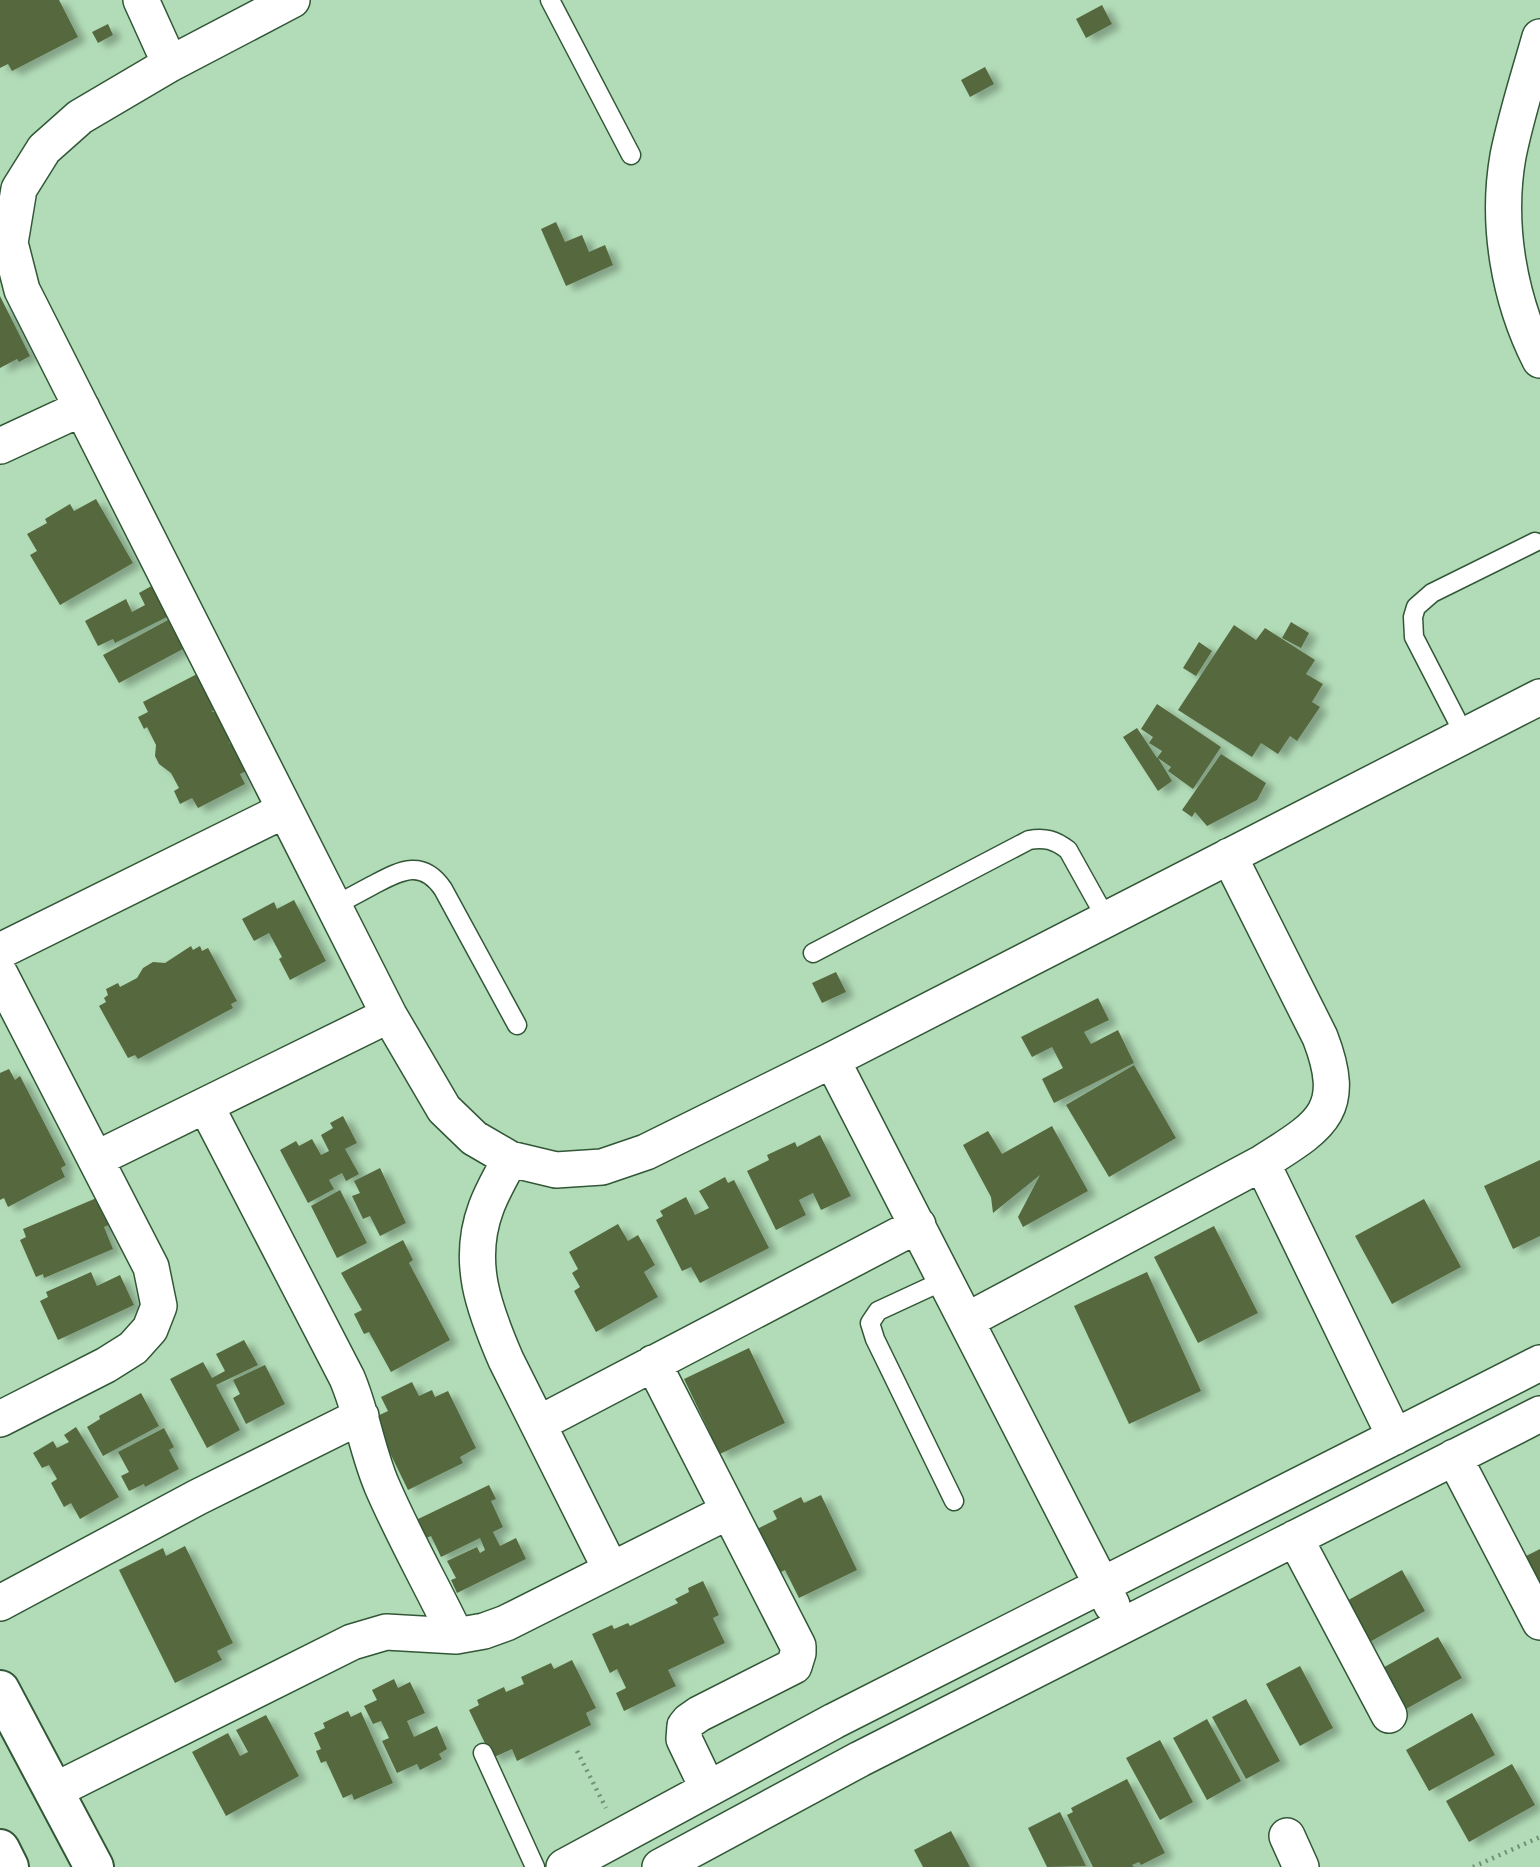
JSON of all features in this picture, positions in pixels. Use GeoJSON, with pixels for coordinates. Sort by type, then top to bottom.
{"type":"FeatureCollection","features":[{"type":"Feature","properties":{"kind":"street"},"geometry":{"type":"LineString","coordinates":[[141,0],[170,64]]}},
{"type":"Feature","properties":{"kind":"street"},"geometry":{"type":"LineString","coordinates":[[292,0],[170,64],[80,117],[44,149],[19,189],[5,245],[23,290],[389,1015],[444,1110],[474,1138],[510,1158],[555,1170],[602,1167],[646,1152],[832,1060],[1540,697]]}},
{"type":"Feature","properties":{"kind":"street"},"geometry":{"type":"LineString","coordinates":[[1540,37],[1508,157],[1504,204],[1508,257],[1516,297],[1540,360]]}},
{"type":"Feature","properties":{"kind":"street"},"geometry":{"type":"LineString","coordinates":[[0,446],[82,408]]}},
{"type":"Feature","properties":{"kind":"street"},"geometry":{"type":"LineString","coordinates":[[0,951],[285,810]]}},
{"type":"Feature","properties":{"kind":"street"},"geometry":{"type":"LineString","coordinates":[[966,1321],[1262,1163],[1308,1134],[1326,1113],[1332,1088],[1330,1062],[1229,856]]}},
{"type":"Feature","properties":{"kind":"street"},"geometry":{"type":"LineString","coordinates":[[0,974],[152,1267],[159,1306],[150,1329],[133,1348],[106,1365],[0,1419]]}},
{"type":"Feature","properties":{"kind":"street"},"geometry":{"type":"LineString","coordinates":[[96,1159],[389,1015]]}},
{"type":"Feature","properties":{"kind":"street"},"geometry":{"type":"LineString","coordinates":[[832,1060],[1124,1627]]}},
{"type":"Feature","properties":{"kind":"street"},"geometry":{"type":"LineString","coordinates":[[206,1105],[347,1378],[382,1485],[456,1636]]}},
{"type":"Feature","properties":{"kind":"street"},"geometry":{"type":"LineString","coordinates":[[510,1158],[486,1209],[475,1259],[481,1292],[492,1326],[611,1570]]}},
{"type":"Feature","properties":{"kind":"street"},"geometry":{"type":"LineString","coordinates":[[1262,1163],[1395,1437]]}},
{"type":"Feature","properties":{"kind":"street"},"geometry":{"type":"LineString","coordinates":[[538,1424],[918,1225]]}},
{"type":"Feature","properties":{"kind":"street"},"geometry":{"type":"LineString","coordinates":[[653,1363],[795,1640],[799,1653],[794,1666],[689,1721],[684,1739],[708,1789]]}},
{"type":"Feature","properties":{"kind":"street"},"geometry":{"type":"LineString","coordinates":[[564,1867],[834,1721],[1540,1363]]}},
{"type":"Feature","properties":{"kind":"street"},"geometry":{"type":"LineString","coordinates":[[660,1867],[707,1856],[860,1759],[1540,1414]]}},
{"type":"Feature","properties":{"kind":"street"},"geometry":{"type":"LineString","coordinates":[[0,1603],[198,1497],[361,1416]]}},
{"type":"Feature","properties":{"kind":"street"},"geometry":{"type":"LineString","coordinates":[[1454,1457],[1540,1622]]}},
{"type":"Feature","properties":{"kind":"street"},"geometry":{"type":"LineString","coordinates":[[54,1791],[352,1642],[386,1632],[456,1636],[484,1631],[506,1623],[729,1511]]}},
{"type":"Feature","properties":{"kind":"street"},"geometry":{"type":"LineString","coordinates":[[1295,1538],[1389,1715]]}},
{"type":"Feature","properties":{"kind":"street"},"geometry":{"type":"LineString","coordinates":[[0,1690],[94,1867]]}},
{"type":"Feature","properties":{"kind":"street"},"geometry":{"type":"LineString","coordinates":[[1287,1836],[1301,1867]]}},
{"type":"Feature","properties":{"kind":"street"},"geometry":{"type":"LineString","coordinates":[[0,1849],[9,1867]]}},
{"type":"Feature","properties":{"kind":"lane"},"geometry":{"type":"LineString","coordinates":[[550,0],[631,155]]}},
{"type":"Feature","properties":{"kind":"lane"},"geometry":{"type":"LineString","coordinates":[[1465,736],[1414,637],[1412,617],[1416,607],[1432,593],[1535,542]]}},
{"type":"Feature","properties":{"kind":"lane"},"geometry":{"type":"LineString","coordinates":[[813,953],[1017,846],[1039,838],[1059,843],[1068,850],[1107,920]]}},
{"type":"Feature","properties":{"kind":"lane"},"geometry":{"type":"LineString","coordinates":[[334,905],[399,871],[420,870],[429,874],[443,889],[517,1025]]}},
{"type":"Feature","properties":{"kind":"lane"},"geometry":{"type":"LineString","coordinates":[[945,1280],[878,1311],[870,1323],[875,1339],[954,1501]]}},
{"type":"Feature","properties":{"kind":"lane"},"geometry":{"type":"LineString","coordinates":[[483,1753],[535,1867]]}},
{"type":"Feature","properties":{"kind":"path"},"geometry":{"type":"LineString","coordinates":[[577,1751],[620,1837]]}},
{"type":"Feature","properties":{"kind":"path"},"geometry":{"type":"LineString","coordinates":[[1473,1867],[1540,1837]]}},
{"type":"Feature","properties":{"kind":"building"},"geometry":{"type":"Polygon","coordinates":[[[0,0],[59,0],[78,37],[12,71],[8,64],[0,68],[0,0]]]}},
{"type":"Feature","properties":{"kind":"building"},"geometry":{"type":"Polygon","coordinates":[[[1102,5],[1112,24],[1086,38],[1076,19],[1102,5]]]}},
{"type":"Feature","properties":{"kind":"building"},"geometry":{"type":"Polygon","coordinates":[[[108,24],[113,35],[98,43],[92,32],[108,24]]]}},
{"type":"Feature","properties":{"kind":"building"},"geometry":{"type":"Polygon","coordinates":[[[985,67],[994,84],[970,97],[961,80],[985,67]]]}},
{"type":"Feature","properties":{"kind":"building"},"geometry":{"type":"Polygon","coordinates":[[[556,222],[565,242],[582,235],[589,252],[605,245],[613,265],[566,286],[541,229],[556,222]]]}},
{"type":"Feature","properties":{"kind":"building"},"geometry":{"type":"Polygon","coordinates":[[[0,296],[30,356],[0,368],[0,296]]]}},
{"type":"Feature","properties":{"kind":"building"},"geometry":{"type":"Polygon","coordinates":[[[96,499],[133,563],[60,605],[30,555],[37,551],[27,534],[47,523],[45,519],[70,504],[74,511],[96,499]]]}},
{"type":"Feature","properties":{"kind":"building"},"geometry":{"type":"Polygon","coordinates":[[[155,584],[171,615],[115,643],[113,639],[98,646],[85,621],[126,599],[132,612],[145,605],[139,593],[155,584]]]}},
{"type":"Feature","properties":{"kind":"building"},"geometry":{"type":"Polygon","coordinates":[[[168,620],[183,649],[119,683],[103,655],[168,620]]]}},
{"type":"Feature","properties":{"kind":"building"},"geometry":{"type":"Polygon","coordinates":[[[1291,622],[1309,633],[1301,648],[1282,638],[1291,622]]]}},
{"type":"Feature","properties":{"kind":"building"},"geometry":{"type":"Polygon","coordinates":[[[1234,625],[1256,640],[1265,628],[1315,660],[1306,674],[1323,684],[1312,702],[1320,707],[1297,741],[1290,736],[1278,754],[1261,743],[1252,757],[1178,710],[1234,625]]]}},
{"type":"Feature","properties":{"kind":"building"},"geometry":{"type":"Polygon","coordinates":[[[1199,642],[1212,651],[1196,676],[1183,668],[1199,642]]]}},
{"type":"Feature","properties":{"kind":"building"},"geometry":{"type":"Polygon","coordinates":[[[197,674],[216,710],[211,711],[222,715],[232,733],[229,744],[233,740],[249,770],[240,774],[245,784],[198,808],[192,798],[180,804],[174,791],[179,788],[171,773],[159,764],[155,756],[156,745],[147,727],[144,729],[138,717],[148,712],[143,702],[197,674]]]}},
{"type":"Feature","properties":{"kind":"building"},"geometry":{"type":"Polygon","coordinates":[[[1157,704],[1221,747],[1193,789],[1168,771],[1171,767],[1158,758],[1172,781],[1158,791],[1123,737],[1137,728],[1157,758],[1162,751],[1149,743],[1153,737],[1141,729],[1157,704]]]}},
{"type":"Feature","properties":{"kind":"building"},"geometry":{"type":"Polygon","coordinates":[[[1221,754],[1266,783],[1257,800],[1207,826],[1195,812],[1192,817],[1182,810],[1221,754]]]}},
{"type":"Feature","properties":{"kind":"building"},"geometry":{"type":"Polygon","coordinates":[[[294,900],[326,961],[290,980],[269,933],[254,941],[242,919],[274,902],[277,909],[294,900]]]}},
{"type":"Feature","properties":{"kind":"building"},"geometry":{"type":"Polygon","coordinates":[[[191,946],[193,950],[200,946],[202,951],[208,948],[237,1001],[231,1004],[233,1008],[138,1059],[135,1055],[128,1058],[99,1006],[106,1002],[106,989],[118,983],[120,987],[137,978],[143,968],[153,962],[165,963],[191,946]]]}},
{"type":"Feature","properties":{"kind":"building"},"geometry":{"type":"Polygon","coordinates":[[[836,972],[846,992],[822,1003],[812,983],[836,972]]]}},
{"type":"Feature","properties":{"kind":"building"},"geometry":{"type":"Polygon","coordinates":[[[1098,998],[1109,1020],[1084,1032],[1091,1044],[1118,1030],[1134,1063],[1054,1103],[1042,1079],[1063,1068],[1052,1047],[1032,1057],[1021,1037],[1098,998]]]}},
{"type":"Feature","properties":{"kind":"building"},"geometry":{"type":"Polygon","coordinates":[[[1134,1065],[1176,1138],[1109,1177],[1066,1105],[1134,1065]]]}},
{"type":"Feature","properties":{"kind":"building"},"geometry":{"type":"Polygon","coordinates":[[[9,1069],[15,1080],[20,1076],[66,1165],[61,1168],[65,1177],[8,1207],[4,1198],[0,1200],[0,1073],[9,1069]]]}},
{"type":"Feature","properties":{"kind":"building"},"geometry":{"type":"Polygon","coordinates":[[[343,1116],[357,1143],[345,1149],[359,1174],[346,1181],[342,1173],[329,1180],[334,1189],[308,1203],[280,1150],[296,1141],[299,1146],[312,1139],[321,1155],[329,1151],[321,1135],[333,1128],[330,1123],[343,1116]]]}},
{"type":"Feature","properties":{"kind":"building"},"geometry":{"type":"Polygon","coordinates":[[[1052,1126],[1088,1191],[1023,1227],[1018,1217],[1040,1175],[993,1213],[991,1197],[963,1145],[988,1131],[1002,1154],[1052,1126]]]}},
{"type":"Feature","properties":{"kind":"building"},"geometry":{"type":"Polygon","coordinates":[[[820,1135],[851,1196],[821,1210],[813,1193],[799,1200],[806,1215],[776,1230],[747,1171],[769,1160],[767,1155],[795,1142],[797,1147],[820,1135]]]}},
{"type":"Feature","properties":{"kind":"building"},"geometry":{"type":"Polygon","coordinates":[[[1540,1160],[1540,1236],[1513,1249],[1484,1186],[1540,1160]]]}},
{"type":"Feature","properties":{"kind":"building"},"geometry":{"type":"Polygon","coordinates":[[[380,1168],[406,1223],[380,1236],[370,1216],[363,1219],[352,1196],[360,1193],[354,1181],[380,1168]]]}},
{"type":"Feature","properties":{"kind":"building"},"geometry":{"type":"Polygon","coordinates":[[[725,1177],[728,1183],[734,1180],[769,1248],[700,1283],[691,1267],[682,1271],[656,1220],[663,1216],[660,1211],[686,1197],[695,1215],[709,1208],[699,1191],[725,1177]]]}},
{"type":"Feature","properties":{"kind":"building"},"geometry":{"type":"Polygon","coordinates":[[[340,1190],[367,1243],[337,1258],[311,1206],[340,1190]]]}},
{"type":"Feature","properties":{"kind":"building"},"geometry":{"type":"Polygon","coordinates":[[[99,1197],[111,1224],[104,1227],[113,1249],[44,1278],[43,1274],[36,1277],[20,1240],[26,1237],[23,1229],[99,1197]]]}},
{"type":"Feature","properties":{"kind":"building"},"geometry":{"type":"Polygon","coordinates":[[[1424,1199],[1461,1267],[1392,1304],[1355,1236],[1424,1199]]]}},
{"type":"Feature","properties":{"kind":"building"},"geometry":{"type":"Polygon","coordinates":[[[618,1224],[628,1241],[638,1235],[655,1265],[644,1272],[658,1297],[596,1332],[574,1291],[580,1287],[572,1273],[578,1269],[569,1252],[618,1224]]]}},
{"type":"Feature","properties":{"kind":"building"},"geometry":{"type":"Polygon","coordinates":[[[1214,1226],[1258,1313],[1198,1343],[1154,1257],[1214,1226]]]}},
{"type":"Feature","properties":{"kind":"building"},"geometry":{"type":"Polygon","coordinates":[[[403,1240],[413,1260],[409,1263],[450,1340],[391,1372],[369,1332],[364,1334],[354,1314],[362,1310],[341,1273],[403,1240]]]}},
{"type":"Feature","properties":{"kind":"building"},"geometry":{"type":"Polygon","coordinates":[[[91,1272],[97,1286],[120,1275],[134,1305],[58,1340],[40,1301],[48,1297],[46,1292],[91,1272]]]}},
{"type":"Feature","properties":{"kind":"building"},"geometry":{"type":"Polygon","coordinates":[[[1147,1272],[1201,1391],[1129,1424],[1074,1306],[1147,1272]]]}},
{"type":"Feature","properties":{"kind":"building"},"geometry":{"type":"Polygon","coordinates":[[[244,1340],[258,1365],[216,1385],[240,1430],[207,1448],[170,1379],[203,1362],[212,1378],[225,1371],[216,1354],[244,1340]]]}},
{"type":"Feature","properties":{"kind":"building"},"geometry":{"type":"Polygon","coordinates":[[[749,1348],[785,1423],[720,1454],[684,1379],[749,1348]]]}},
{"type":"Feature","properties":{"kind":"building"},"geometry":{"type":"Polygon","coordinates":[[[265,1365],[285,1404],[246,1424],[233,1398],[240,1394],[233,1380],[265,1365]]]}},
{"type":"Feature","properties":{"kind":"building"},"geometry":{"type":"Polygon","coordinates":[[[412,1382],[419,1396],[432,1390],[435,1397],[448,1391],[476,1448],[460,1457],[463,1463],[408,1490],[373,1418],[388,1411],[381,1397],[412,1382]]]}},
{"type":"Feature","properties":{"kind":"building"},"geometry":{"type":"Polygon","coordinates":[[[141,1393],[159,1426],[103,1456],[87,1427],[100,1419],[99,1416],[141,1393]]]}},
{"type":"Feature","properties":{"kind":"building"},"geometry":{"type":"Polygon","coordinates":[[[76,1427],[119,1497],[80,1519],[71,1503],[64,1507],[51,1483],[57,1479],[49,1465],[42,1468],[33,1453],[53,1441],[57,1448],[69,1442],[64,1435],[76,1427]]]}},
{"type":"Feature","properties":{"kind":"building"},"geometry":{"type":"Polygon","coordinates":[[[164,1428],[174,1447],[169,1450],[179,1469],[145,1487],[144,1484],[129,1491],[121,1476],[129,1472],[118,1452],[164,1428]]]}},
{"type":"Feature","properties":{"kind":"building"},"geometry":{"type":"Polygon","coordinates":[[[489,1485],[496,1499],[491,1501],[503,1527],[493,1532],[500,1546],[516,1538],[526,1559],[457,1593],[451,1580],[456,1578],[447,1561],[477,1547],[480,1553],[485,1550],[480,1538],[441,1557],[431,1536],[424,1539],[416,1520],[489,1485]]]}},
{"type":"Feature","properties":{"kind":"building"},"geometry":{"type":"Polygon","coordinates":[[[821,1495],[857,1570],[799,1598],[785,1570],[779,1573],[757,1529],[777,1519],[773,1511],[801,1497],[804,1503],[821,1495]]]}},
{"type":"Feature","properties":{"kind":"building"},"geometry":{"type":"Polygon","coordinates":[[[185,1546],[233,1643],[217,1651],[222,1660],[175,1683],[119,1570],[163,1548],[166,1556],[185,1546]]]}},
{"type":"Feature","properties":{"kind":"building"},"geometry":{"type":"Polygon","coordinates":[[[1540,1549],[1540,1599],[1520,1559],[1540,1549]]]}},
{"type":"Feature","properties":{"kind":"building"},"geometry":{"type":"Polygon","coordinates":[[[1402,1570],[1425,1611],[1359,1648],[1336,1607],[1402,1570]]]}},
{"type":"Feature","properties":{"kind":"building"},"geometry":{"type":"Polygon","coordinates":[[[703,1581],[719,1615],[713,1618],[725,1643],[668,1670],[676,1686],[624,1711],[616,1693],[626,1688],[617,1669],[610,1673],[592,1634],[612,1625],[614,1629],[628,1623],[630,1626],[678,1603],[675,1599],[689,1592],[688,1588],[703,1581]]]}},
{"type":"Feature","properties":{"kind":"building"},"geometry":{"type":"Polygon","coordinates":[[[1438,1637],[1462,1678],[1395,1715],[1372,1674],[1438,1637]]]}},
{"type":"Feature","properties":{"kind":"building"},"geometry":{"type":"Polygon","coordinates":[[[572,1660],[596,1708],[586,1713],[591,1725],[517,1761],[512,1749],[492,1758],[469,1710],[479,1705],[477,1700],[504,1687],[506,1692],[524,1684],[521,1677],[551,1663],[554,1669],[572,1660]]]}},
{"type":"Feature","properties":{"kind":"building"},"geometry":{"type":"Polygon","coordinates":[[[1300,1666],[1333,1728],[1300,1746],[1266,1684],[1300,1666]]]}},
{"type":"Feature","properties":{"kind":"building"},"geometry":{"type":"Polygon","coordinates":[[[394,1679],[398,1688],[410,1682],[425,1713],[407,1721],[414,1737],[437,1726],[447,1749],[439,1754],[442,1759],[420,1770],[417,1764],[397,1773],[382,1741],[389,1738],[381,1721],[373,1724],[364,1706],[377,1700],[372,1690],[394,1679]]]}},
{"type":"Feature","properties":{"kind":"building"},"geometry":{"type":"Polygon","coordinates":[[[1246,1699],[1280,1761],[1246,1779],[1212,1717],[1246,1699]]]}},
{"type":"Feature","properties":{"kind":"building"},"geometry":{"type":"Polygon","coordinates":[[[348,1711],[351,1717],[361,1712],[393,1783],[354,1800],[352,1794],[343,1798],[326,1761],[321,1763],[316,1751],[321,1749],[314,1733],[325,1728],[323,1723],[348,1711]]]}},
{"type":"Feature","properties":{"kind":"building"},"geometry":{"type":"Polygon","coordinates":[[[1472,1713],[1495,1755],[1429,1791],[1406,1750],[1472,1713]]]}},
{"type":"Feature","properties":{"kind":"building"},"geometry":{"type":"Polygon","coordinates":[[[266,1715],[299,1776],[226,1816],[192,1752],[228,1733],[240,1756],[248,1752],[236,1730],[266,1715]]]}},
{"type":"Feature","properties":{"kind":"building"},"geometry":{"type":"Polygon","coordinates":[[[1207,1719],[1241,1781],[1207,1800],[1173,1738],[1207,1719]]]}},
{"type":"Feature","properties":{"kind":"building"},"geometry":{"type":"Polygon","coordinates":[[[1160,1740],[1193,1802],[1160,1820],[1126,1758],[1160,1740]]]}},
{"type":"Feature","properties":{"kind":"building"},"geometry":{"type":"Polygon","coordinates":[[[1512,1764],[1535,1805],[1469,1842],[1446,1801],[1512,1764]]]}},
{"type":"Feature","properties":{"kind":"building"},"geometry":{"type":"Polygon","coordinates":[[[1127,1779],[1165,1853],[1141,1865],[1139,1862],[1132,1865],[1134,1867],[1093,1867],[1067,1815],[1073,1812],[1071,1808],[1127,1779]]]}},
{"type":"Feature","properties":{"kind":"building"},"geometry":{"type":"Polygon","coordinates":[[[1060,1812],[1086,1866],[1047,1867],[1028,1828],[1060,1812]]]}},
{"type":"Feature","properties":{"kind":"building"},"geometry":{"type":"Polygon","coordinates":[[[951,1831],[970,1867],[923,1867],[914,1850],[951,1831]]]}}]}
